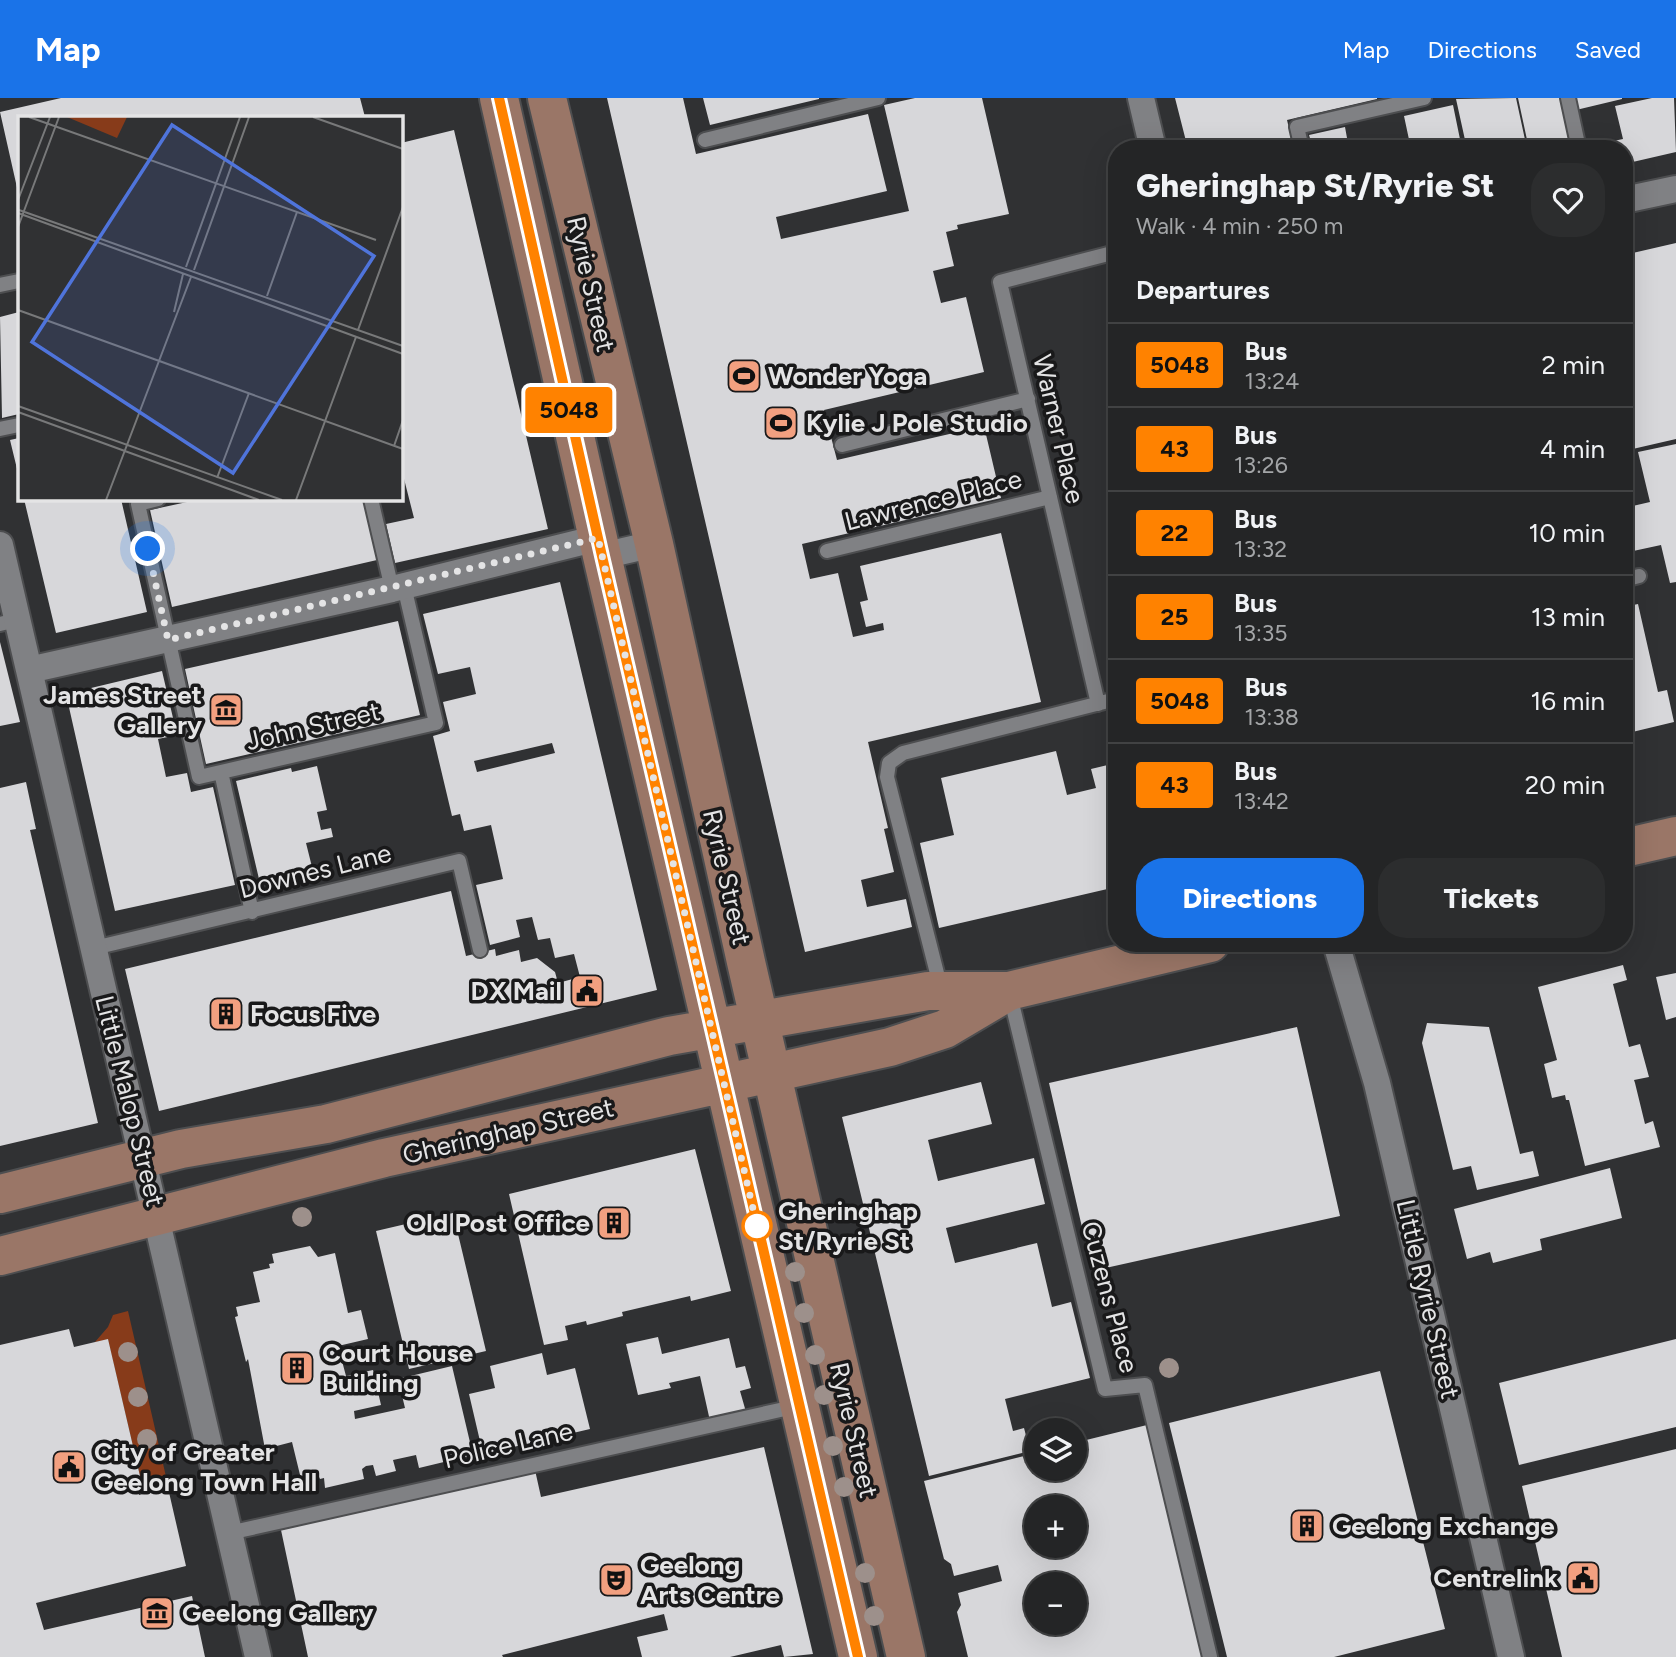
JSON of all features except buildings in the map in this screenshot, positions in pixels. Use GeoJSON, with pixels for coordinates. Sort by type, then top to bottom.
{"type":"FeatureCollection","features":[{"type":"Feature","properties":{"kind":"main road","name":"Ryrie Street"},"geometry":{"type":"LineString","coordinates":[[499,98],[600,547],[858,1657]]}},
{"type":"Feature","properties":{"kind":"main road","name":"Ryrie Street"},"geometry":{"type":"LineString","coordinates":[[547,98],[654,544],[760,1022],[906,1657]]}},
{"type":"Feature","properties":{"kind":"main road"},"geometry":{"type":"LineString","coordinates":[[1633,846],[1676,836]]}},
{"type":"Feature","properties":{"kind":"main road","name":"Gheringhap Street"},"geometry":{"type":"LineString","coordinates":[[0,1194],[143,1158],[326,1125],[661,1038],[760,1022],[946,1007],[1172,952]]}},
{"type":"Feature","properties":{"kind":"main road","name":"Gheringhap Street"},"geometry":{"type":"LineString","coordinates":[[0,1256],[384,1158],[910,1042],[946,1007]]}},
{"type":"Feature","properties":{"kind":"street"},"geometry":{"type":"LineString","coordinates":[[1141,98],[1151,140]]}},
{"type":"Feature","properties":{"kind":"street"},"geometry":{"type":"LineString","coordinates":[[1633,198],[1676,189]]}},
{"type":"Feature","properties":{"kind":"street"},"geometry":{"type":"LineString","coordinates":[[30,670],[398,587],[600,547],[654,544]]}},
{"type":"Feature","properties":{"kind":"street","name":"Little Malop Street"},"geometry":{"type":"LineString","coordinates":[[0,545],[9,622],[30,670],[258,1657]]}},
{"type":"Feature","properties":{"kind":"street","name":"Little Ryrie Street"},"geometry":{"type":"LineString","coordinates":[[1339,952],[1377,1083],[1511,1657]]}},
{"type":"Feature","properties":{"kind":"lane"},"geometry":{"type":"LineString","coordinates":[[705,140],[878,98]]}},
{"type":"Feature","properties":{"kind":"lane"},"geometry":{"type":"LineString","coordinates":[[1300,140],[1297,127],[1424,98]]}},
{"type":"Feature","properties":{"kind":"lane"},"geometry":{"type":"LineString","coordinates":[[1568,98],[1577,140]]}},
{"type":"Feature","properties":{"kind":"lane","name":"Warner Place"},"geometry":{"type":"LineString","coordinates":[[1098,704],[1000,282],[1108,254]]}},
{"type":"Feature","properties":{"kind":"lane"},"geometry":{"type":"LineString","coordinates":[[0,285],[18,281]]}},
{"type":"Feature","properties":{"kind":"lane"},"geometry":{"type":"LineString","coordinates":[[842,445],[1028,399]]}},
{"type":"Feature","properties":{"kind":"lane"},"geometry":{"type":"LineString","coordinates":[[0,429],[18,425]]}},
{"type":"Feature","properties":{"kind":"lane","name":"Lawrence Place"},"geometry":{"type":"LineString","coordinates":[[827,551],[1050,497]]}},
{"type":"Feature","properties":{"kind":"lane"},"geometry":{"type":"LineString","coordinates":[[153,500],[138,503],[168,640]]}},
{"type":"Feature","properties":{"kind":"lane"},"geometry":{"type":"LineString","coordinates":[[371,500],[398,587]]}},
{"type":"Feature","properties":{"kind":"lane"},"geometry":{"type":"LineString","coordinates":[[1633,578],[1639,576]]}},
{"type":"Feature","properties":{"kind":"lane","name":"John Street"},"geometry":{"type":"LineString","coordinates":[[168,640],[199,777],[436,723],[398,587]]}},
{"type":"Feature","properties":{"kind":"lane"},"geometry":{"type":"LineString","coordinates":[[946,1007],[887,777],[890,763],[903,753],[1108,701]]}},
{"type":"Feature","properties":{"kind":"lane"},"geometry":{"type":"LineString","coordinates":[[221,772],[252,912]]}},
{"type":"Feature","properties":{"kind":"lane","name":"Downes Lane"},"geometry":{"type":"LineString","coordinates":[[94,948],[459,861],[480,950]]}},
{"type":"Feature","properties":{"kind":"lane","name":"Cuzens Place"},"geometry":{"type":"LineString","coordinates":[[1009,991],[1105,1389],[1145,1385],[1210,1657]]}},
{"type":"Feature","properties":{"kind":"lane","name":"Police Lane"},"geometry":{"type":"LineString","coordinates":[[229,1533],[798,1406]]}},
{"type":"Feature","properties":{"kind":"shaded area"},"geometry":{"type":"Polygon","coordinates":[[[128,1311],[167,1481],[143,1489],[108,1340],[95,1342],[108,1327],[113,1315],[128,1311]]]}},
{"type":"Feature","properties":{"kind":"bus line","name":"5048"},"geometry":{"type":"LineString","coordinates":[[499,98],[602,556],[613,594],[858,1657]]}},
{"type":"Feature","properties":{"kind":"place","name":"Wonder Yoga"},"geometry":{"type":"Point","coordinates":[744,376]}},
{"type":"Feature","properties":{"kind":"place","name":"Kylie J Pole Studio"},"geometry":{"type":"Point","coordinates":[781,423]}},
{"type":"Feature","properties":{"kind":"place","name":"James Street Gallery"},"geometry":{"type":"Point","coordinates":[226,710]}},
{"type":"Feature","properties":{"kind":"place","name":"DX Mail"},"geometry":{"type":"Point","coordinates":[587,991]}},
{"type":"Feature","properties":{"kind":"place","name":"Focus Five"},"geometry":{"type":"Point","coordinates":[226,1014]}},
{"type":"Feature","properties":{"kind":"place","name":"Old Post Office"},"geometry":{"type":"Point","coordinates":[614,1223]}},
{"type":"Feature","properties":{"kind":"place","name":"Gheringhap St/Ryrie St"},"geometry":{"type":"Point","coordinates":[757,1226]}},
{"type":"Feature","properties":{"kind":"place","name":"Court House Building"},"geometry":{"type":"Point","coordinates":[297,1368]}},
{"type":"Feature","properties":{"kind":"place","name":"City of Greater Geelong Town Hall"},"geometry":{"type":"Point","coordinates":[69,1467]}},
{"type":"Feature","properties":{"kind":"place","name":"Geelong Exchange"},"geometry":{"type":"Point","coordinates":[1307,1526]}},
{"type":"Feature","properties":{"kind":"place","name":"Centrelink"},"geometry":{"type":"Point","coordinates":[1583,1578]}},
{"type":"Feature","properties":{"kind":"place","name":"Geelong Arts Centre"},"geometry":{"type":"Point","coordinates":[616,1580]}},
{"type":"Feature","properties":{"kind":"place","name":"Geelong Gallery"},"geometry":{"type":"Point","coordinates":[157,1613]}},
{"type":"Feature","properties":{"kind":"route"},"geometry":{"type":"LineString","coordinates":[[148,549],[168,640],[598,538],[699,965],[757,1226]]}}]}
